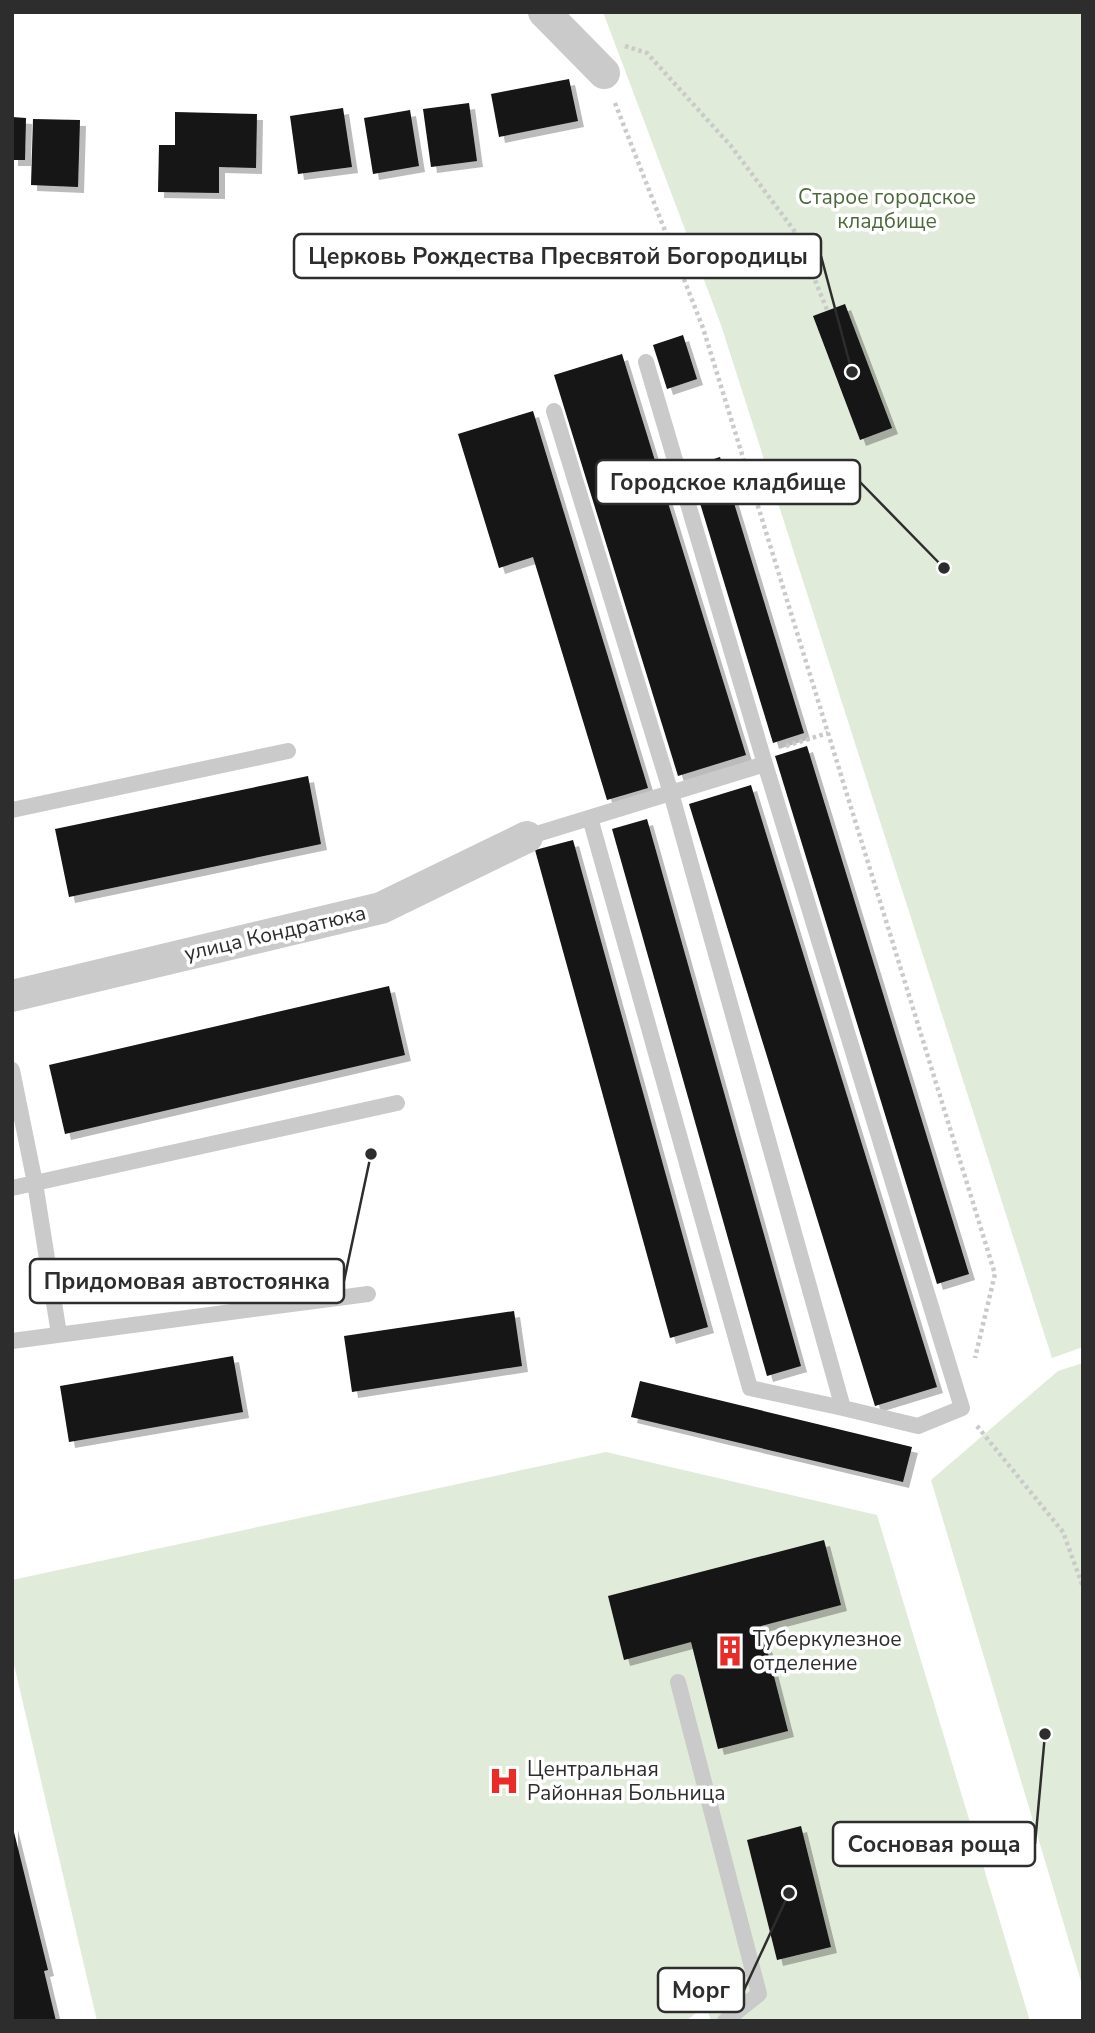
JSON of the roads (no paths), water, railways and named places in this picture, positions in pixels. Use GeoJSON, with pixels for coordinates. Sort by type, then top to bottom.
{"type":"FeatureCollection","features":[{"type":"Feature","properties":{"kind":"street"},"geometry":{"type":"LineString","coordinates":[[544,12],[604,73]]}},
{"type":"Feature","properties":{"kind":"street","name":"улица Кондратюка"},"geometry":{"type":"LineString","coordinates":[[12,996],[381,908],[527,837]]}},
{"type":"Feature","properties":{"kind":"lane"},"geometry":{"type":"LineString","coordinates":[[590,818],[750,1388],[918,1426],[962,1408],[763,758],[646,362]]}},
{"type":"Feature","properties":{"kind":"lane"},"geometry":{"type":"LineString","coordinates":[[554,411],[671,793],[843,1408]]}},
{"type":"Feature","properties":{"kind":"lane"},"geometry":{"type":"LineString","coordinates":[[12,810],[288,751]]}},
{"type":"Feature","properties":{"kind":"lane"},"geometry":{"type":"LineString","coordinates":[[527,837],[671,793],[763,758]]}},
{"type":"Feature","properties":{"kind":"lane"},"geometry":{"type":"LineString","coordinates":[[12,1070],[35,1183],[59,1334]]}},
{"type":"Feature","properties":{"kind":"lane"},"geometry":{"type":"LineString","coordinates":[[12,1188],[397,1103]]}},
{"type":"Feature","properties":{"kind":"lane"},"geometry":{"type":"LineString","coordinates":[[12,1341],[368,1294]]}},
{"type":"Feature","properties":{"kind":"lane"},"geometry":{"type":"LineString","coordinates":[[678,1682],[759,1994],[725,2021]]}},
{"type":"Feature","properties":{"kind":"place","name":"Церковь Рождества Пресвятой Богородицы"},"geometry":{"type":"Point","coordinates":[852,372]}},
{"type":"Feature","properties":{"kind":"place","name":"Городское кладбище"},"geometry":{"type":"Point","coordinates":[944,568]}},
{"type":"Feature","properties":{"kind":"place","name":"Придомовая автостоянка"},"geometry":{"type":"Point","coordinates":[371,1154]}},
{"type":"Feature","properties":{"kind":"place","name":"Туберкулезное отделение"},"geometry":{"type":"Point","coordinates":[730,1651]}},
{"type":"Feature","properties":{"kind":"place","name":"Сосновая роща"},"geometry":{"type":"Point","coordinates":[1045,1734]}},
{"type":"Feature","properties":{"kind":"place","name":"Центральная Районная Больница"},"geometry":{"type":"Point","coordinates":[504,1781]}},
{"type":"Feature","properties":{"kind":"place","name":"Морг"},"geometry":{"type":"Point","coordinates":[789,1893]}},
{"type":"Feature","properties":{"kind":"park label","name":"Старое городское кладбище"},"geometry":{"type":"Point","coordinates":[887,209]}}]}
